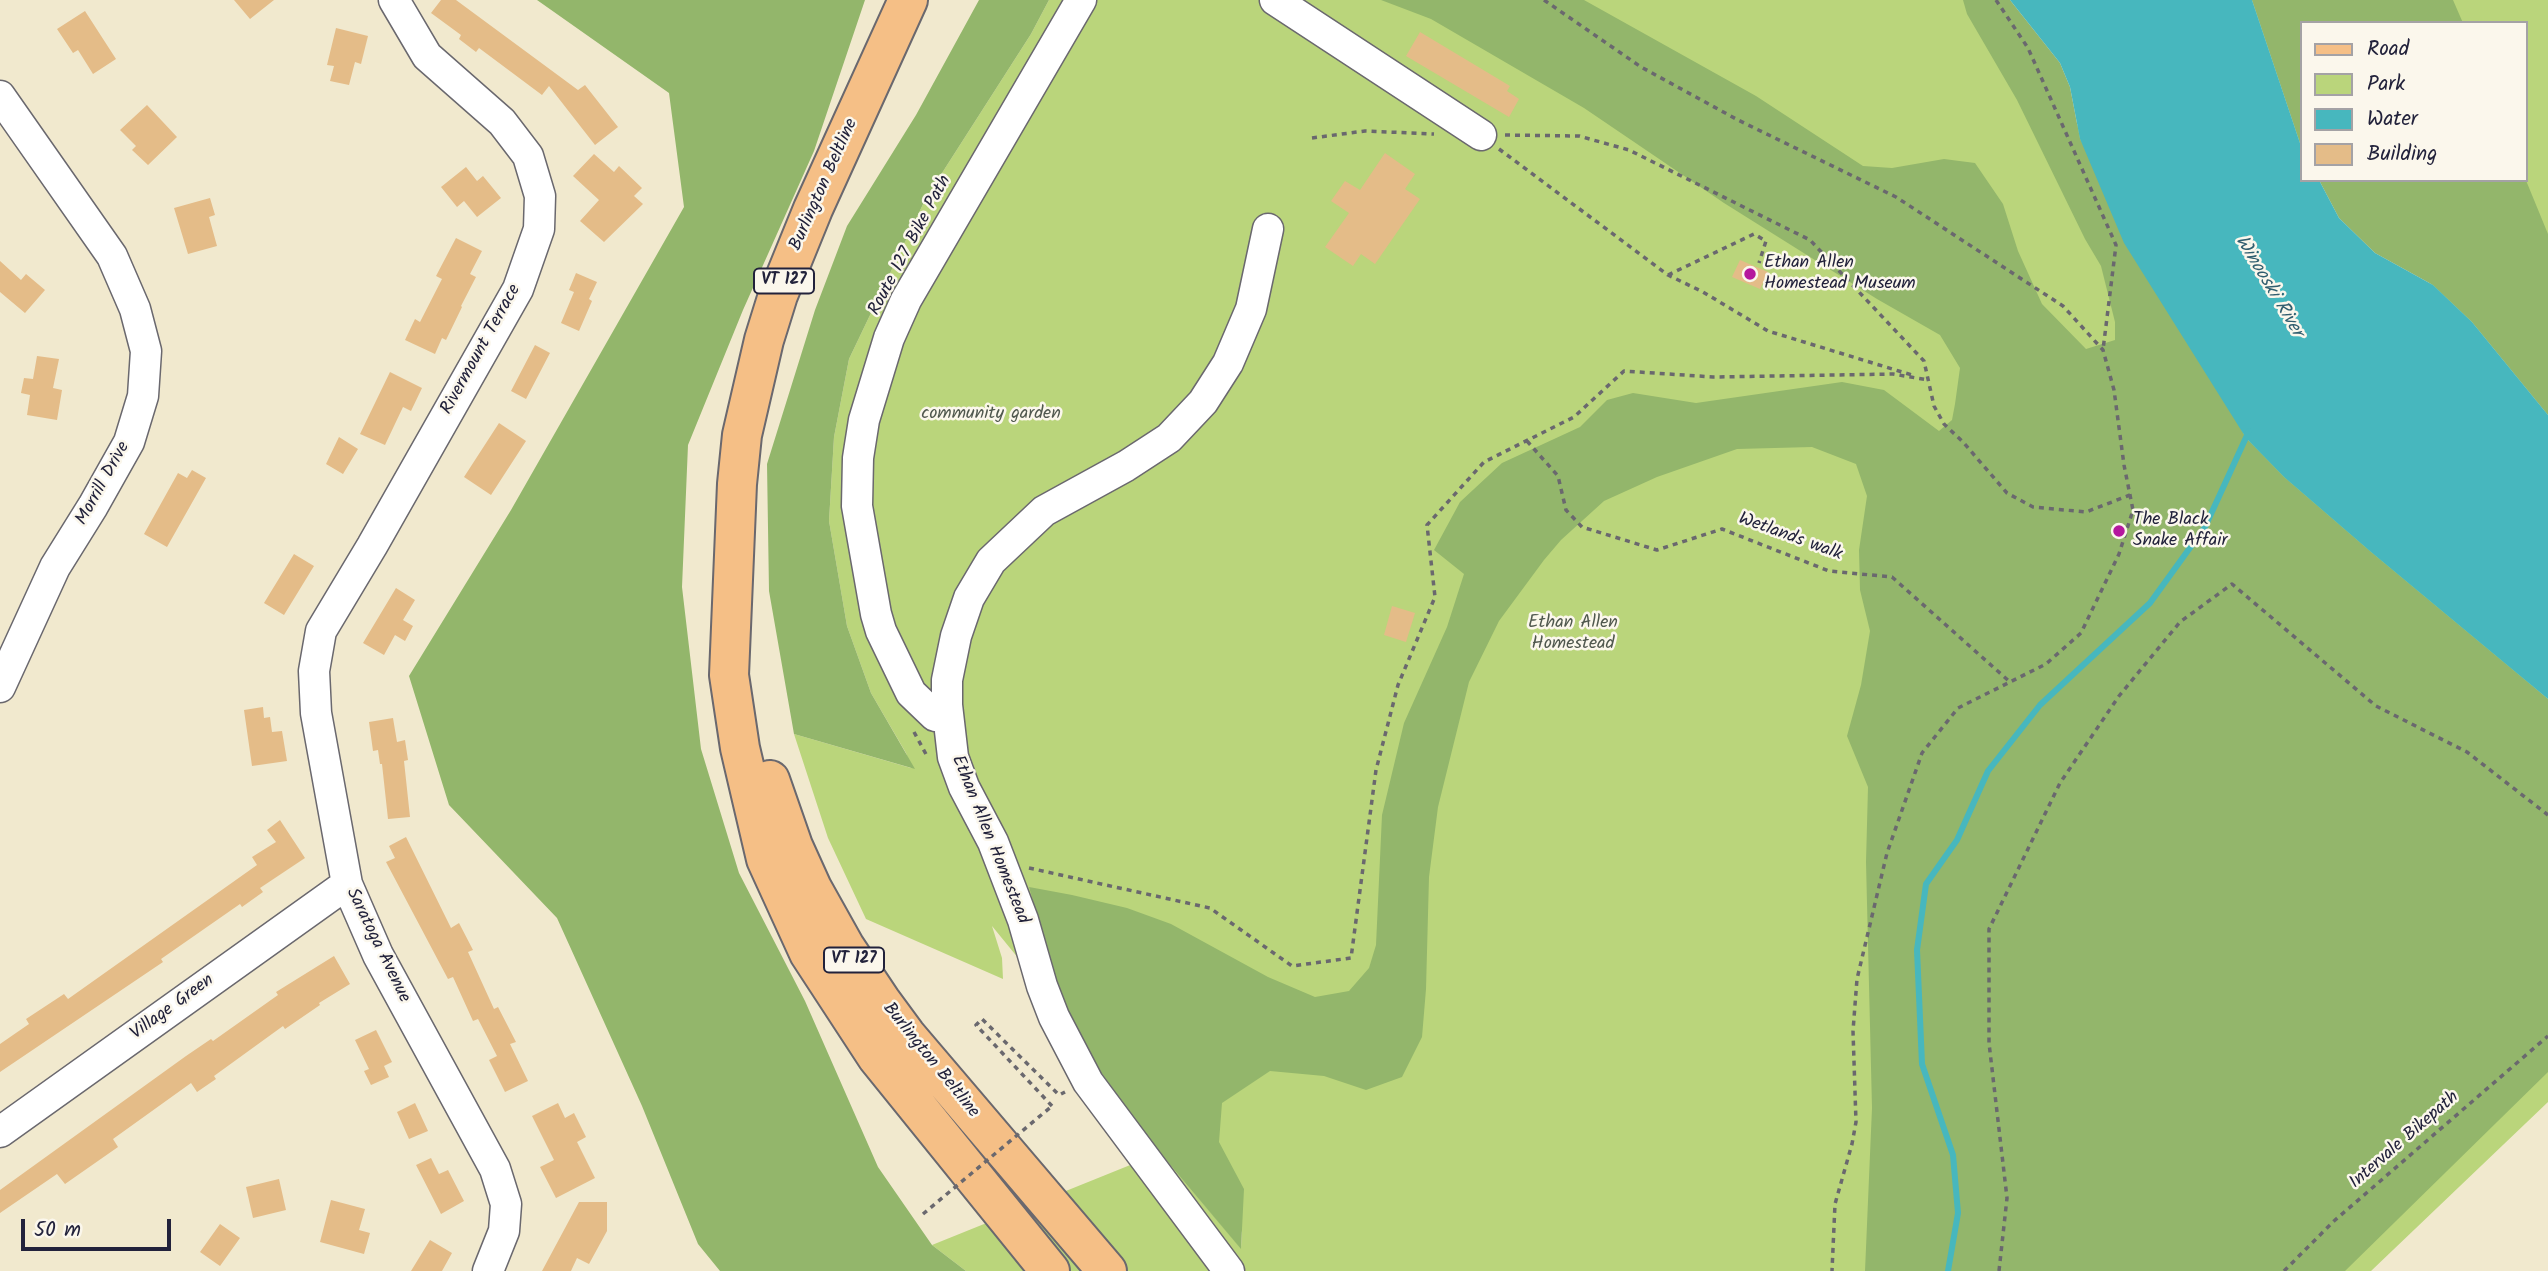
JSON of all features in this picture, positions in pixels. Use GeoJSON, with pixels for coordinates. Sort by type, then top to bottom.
{"type":"FeatureCollection","features":[{"type":"Feature","properties":{"kind":"main road","name":"Burlington Beltline"},"geometry":{"type":"LineString","coordinates":[[908,0],[813,209],[778,295],[764,340],[743,435],[737,484],[729,675],[740,748],[766,859],[809,953],[877,1057],[1051,1271]]}},
{"type":"Feature","properties":{"kind":"main road","name":"Burlington Beltline"},"geometry":{"type":"LineString","coordinates":[[732,582],[753,706],[769,778],[793,846],[812,888],[845,947],[900,1027],[1107,1271]]}},
{"type":"Feature","properties":{"kind":"street","name":"Rivermount Terrace"},"geometry":{"type":"LineString","coordinates":[[337,601],[372,546],[517,289],[539,229],[540,196],[528,156],[502,122],[427,56],[394,0]]}},
{"type":"Feature","properties":{"kind":"street"},"geometry":{"type":"LineString","coordinates":[[948,718],[935,716],[911,693],[881,631],[876,614],[857,506],[858,458],[864,420],[889,338],[906,300],[1081,0]]}},
{"type":"Feature","properties":{"kind":"street"},"geometry":{"type":"LineString","coordinates":[[1275,0],[1481,135]]}},
{"type":"Feature","properties":{"kind":"street","name":"Morrill Drive"},"geometry":{"type":"LineString","coordinates":[[0,96],[112,256],[135,309],[146,351],[143,396],[129,442],[55,567],[0,687]]}},
{"type":"Feature","properties":{"kind":"street","name":"Ethan Allen Homestead"},"geometry":{"type":"LineString","coordinates":[[1228,1271],[1087,1082],[1054,1017],[1001,862],[953,757],[947,680],[956,636],[969,598],[991,561],[1044,511],[1126,466],[1169,438],[1203,402],[1228,363],[1251,309],[1268,229]]}},
{"type":"Feature","properties":{"kind":"street","name":"Saratoga Avenue"},"geometry":{"type":"LineString","coordinates":[[337,601],[321,631],[314,671],[316,713],[347,884],[378,955],[495,1169],[506,1204],[504,1231],[488,1271]]}},
{"type":"Feature","properties":{"kind":"street","name":"Village Green"},"geometry":{"type":"LineString","coordinates":[[0,1132],[347,884]]}},
{"type":"Feature","properties":{"kind":"path"},"geometry":{"type":"LineString","coordinates":[[1544,0],[1641,67],[1738,120],[1896,197],[2063,306],[2103,350]]}},
{"type":"Feature","properties":{"kind":"path"},"geometry":{"type":"LineString","coordinates":[[1832,1271],[1835,1204],[1856,1122],[1853,1031],[1857,979],[1887,853],[1922,753],[1958,708],[2046,664],[2081,633],[2119,554],[2133,510],[2114,390],[2103,350],[2116,245],[2028,48],[1996,0]]}},
{"type":"Feature","properties":{"kind":"path"},"geometry":{"type":"LineString","coordinates":[[1312,138],[1365,131],[1579,136],[1603,141],[1651,160],[1810,240],[1924,361],[1934,406],[1944,424],[2007,493],[2033,507],[2086,512],[2130,495]]}},
{"type":"Feature","properties":{"kind":"path"},"geometry":{"type":"LineString","coordinates":[[1481,135],[1668,275],[1703,292],[1768,331],[1928,380]]}},
{"type":"Feature","properties":{"kind":"path"},"geometry":{"type":"LineString","coordinates":[[1668,275],[1754,234],[1766,241],[1759,263]]}},
{"type":"Feature","properties":{"kind":"path"},"geometry":{"type":"LineString","coordinates":[[1001,862],[1210,908],[1292,966],[1351,958],[1376,770],[1398,685],[1435,597],[1427,525],[1484,462],[1574,417],[1624,371],[1713,377],[1893,374],[1928,380]]}},
{"type":"Feature","properties":{"kind":"path","name":"Wetlands walk"},"geometry":{"type":"LineString","coordinates":[[1527,441],[1558,476],[1566,510],[1582,527],[1657,550],[1723,528],[1829,571],[1892,577],[2010,682]]}},
{"type":"Feature","properties":{"kind":"path"},"geometry":{"type":"LineString","coordinates":[[1999,1271],[2007,1198],[1989,1043],[1989,929],[2060,783],[2119,696],[2180,622],[2232,584],[2376,706],[2467,752],[2548,815]]}},
{"type":"Feature","properties":{"kind":"path"},"geometry":{"type":"LineString","coordinates":[[913,731],[932,766]]}},
{"type":"Feature","properties":{"kind":"path"},"geometry":{"type":"LineString","coordinates":[[923,1214],[1052,1106],[976,1025],[982,1019],[1059,1095],[1070,1089]]}},
{"type":"Feature","properties":{"kind":"path","name":"Intervale Bikepath"},"geometry":{"type":"LineString","coordinates":[[2284,1271],[2334,1221],[2548,1036]]}},
{"type":"Feature","properties":{"kind":"green space"},"geometry":{"type":"Polygon","coordinates":[[[537,0],[865,0],[814,151],[743,310],[688,445],[682,587],[701,749],[739,873],[805,1001],[878,1167],[932,1245],[966,1271],[720,1271],[698,1244],[642,1106],[557,918],[449,805],[409,676],[511,510],[684,207],[669,93],[537,0]]]}},
{"type":"Feature","properties":{"kind":"green space"},"geometry":{"type":"Polygon","coordinates":[[[979,0],[1049,0],[1031,34],[926,198],[849,359],[834,437],[829,521],[847,626],[871,693],[915,769],[794,734],[769,591],[767,464],[815,310],[847,226],[916,115],[979,0]]]}},
{"type":"Feature","properties":{"kind":"green space","name":"Ethan Allen Homestead"},"geometry":{"type":"Polygon","coordinates":[[[1049,0],[2010,0],[2246,438],[2548,699],[2548,1102],[2371,1271],[966,1271],[932,1245],[1160,1153],[1241,1248],[1242,1232],[992,926],[1002,958],[1003,979],[866,919],[828,838],[794,734],[911,768],[906,753],[871,693],[847,626],[829,521],[834,437],[849,359],[926,198],[1031,34],[1049,0]]]}},
{"type":"Feature","properties":{"kind":"green space"},"geometry":{"type":"Polygon","coordinates":[[[1381,0],[1584,0],[1756,96],[1863,166],[1892,168],[1944,159],[1975,163],[2003,204],[2018,251],[2042,304],[2086,349],[2115,340],[2115,322],[2101,266],[2017,100],[1967,14],[1963,0],[2010,0],[2060,63],[2070,87],[2080,139],[2246,438],[2284,477],[2548,699],[2548,1072],[2345,1271],[1865,1271],[1872,1108],[1866,862],[1868,787],[1847,736],[1861,685],[1870,631],[1860,590],[1859,550],[1867,496],[1856,464],[1812,447],[1737,449],[1657,477],[1604,501],[1561,540],[1499,621],[1469,682],[1438,807],[1429,877],[1422,1037],[1402,1077],[1366,1090],[1324,1076],[1270,1071],[1222,1103],[1219,1142],[1244,1189],[1241,1249],[1160,1153],[1088,1055],[1059,990],[1029,887],[1127,908],[1171,924],[1268,977],[1315,997],[1349,991],[1369,968],[1376,945],[1382,815],[1404,723],[1447,627],[1464,574],[1434,550],[1460,502],[1502,463],[1580,427],[1607,400],[1633,393],[1696,403],[1842,382],[1884,390],[1939,431],[1952,420],[1960,368],[1940,335],[1877,299],[1724,203],[1584,108],[1431,19],[1381,0]]]}},
{"type":"Feature","properties":{"kind":"green space"},"geometry":{"type":"Polygon","coordinates":[[[2252,0],[2548,0],[2548,415],[2472,322],[2321,182],[2527,182],[2527,21],[2300,21],[2300,143],[2252,0]]]}},
{"type":"Feature","properties":{"kind":"green space"},"geometry":{"type":"Polygon","coordinates":[[[2252,0],[2453,0],[2462,21],[2300,21],[2300,143],[2252,0]]]}},
{"type":"Feature","properties":{"kind":"green space"},"geometry":{"type":"Polygon","coordinates":[[[2320,182],[2527,182],[2548,234],[2548,415],[2472,322],[2433,285],[2375,253],[2339,218],[2320,182]]]}},
{"type":"Feature","properties":{"kind":"water","name":"Winooski River"},"geometry":{"type":"Polygon","coordinates":[[[2010,0],[2252,0],[2300,143],[2300,182],[2320,182],[2339,218],[2375,253],[2433,285],[2472,322],[2548,415],[2548,699],[2284,477],[2246,438],[2124,243],[2080,139],[2070,87],[2060,63],[2010,0]]]}},
{"type":"Feature","properties":{"kind":"building"},"geometry":{"type":"Polygon","coordinates":[[[234,0],[274,0],[250,19],[234,0]]]}},
{"type":"Feature","properties":{"kind":"building"},"geometry":{"type":"Polygon","coordinates":[[[441,0],[456,0],[578,90],[585,85],[618,127],[595,145],[549,86],[542,95],[479,48],[476,52],[459,39],[461,35],[431,13],[441,0]]]}},
{"type":"Feature","properties":{"kind":"building"},"geometry":{"type":"Polygon","coordinates":[[[85,11],[116,59],[93,74],[78,50],[73,53],[57,29],[85,11]]]}},
{"type":"Feature","properties":{"kind":"building"},"geometry":{"type":"Polygon","coordinates":[[[336,28],[368,36],[361,64],[355,62],[349,85],[330,81],[334,66],[327,65],[336,28]]]}},
{"type":"Feature","properties":{"kind":"building"},"geometry":{"type":"Polygon","coordinates":[[[1420,32],[1510,86],[1507,91],[1519,99],[1509,117],[1406,56],[1420,32]]]}},
{"type":"Feature","properties":{"kind":"building"},"geometry":{"type":"Polygon","coordinates":[[[147,105],[177,137],[148,165],[132,150],[136,146],[120,130],[147,105]]]}},
{"type":"Feature","properties":{"kind":"building"},"geometry":{"type":"Polygon","coordinates":[[[1385,153],[1415,174],[1405,189],[1420,199],[1375,264],[1361,254],[1353,266],[1325,247],[1349,213],[1331,201],[1345,181],[1360,190],[1385,153]]]}},
{"type":"Feature","properties":{"kind":"building"},"geometry":{"type":"Polygon","coordinates":[[[594,154],[614,172],[619,166],[642,188],[634,196],[643,204],[604,242],[580,221],[599,200],[573,176],[594,154]]]}},
{"type":"Feature","properties":{"kind":"building"},"geometry":{"type":"Polygon","coordinates":[[[466,167],[477,181],[483,176],[501,198],[477,217],[464,201],[457,207],[441,187],[466,167]]]}},
{"type":"Feature","properties":{"kind":"building"},"geometry":{"type":"Polygon","coordinates":[[[210,198],[215,215],[209,217],[217,246],[188,254],[174,208],[210,198]]]}},
{"type":"Feature","properties":{"kind":"building"},"geometry":{"type":"Polygon","coordinates":[[[456,238],[482,251],[470,274],[476,277],[446,340],[442,338],[435,354],[405,340],[415,319],[420,322],[442,279],[436,276],[456,238]]]}},
{"type":"Feature","properties":{"kind":"building","name":"Ethan Allen Homestead Museum"},"geometry":{"type":"Polygon","coordinates":[[[1740,260],[1768,272],[1760,289],[1732,277],[1740,260]]]}},
{"type":"Feature","properties":{"kind":"building"},"geometry":{"type":"Polygon","coordinates":[[[0,261],[21,280],[26,274],[45,290],[25,313],[0,292],[0,261]]]}},
{"type":"Feature","properties":{"kind":"building"},"geometry":{"type":"Polygon","coordinates":[[[576,273],[597,282],[579,331],[561,323],[574,292],[569,290],[576,273]]]}},
{"type":"Feature","properties":{"kind":"building"},"geometry":{"type":"Polygon","coordinates":[[[535,345],[550,353],[526,399],[511,391],[535,345]]]}},
{"type":"Feature","properties":{"kind":"building"},"geometry":{"type":"Polygon","coordinates":[[[37,356],[59,359],[53,388],[62,390],[57,420],[27,415],[30,395],[21,393],[24,378],[33,379],[37,356]]]}},
{"type":"Feature","properties":{"kind":"building"},"geometry":{"type":"Polygon","coordinates":[[[390,372],[422,388],[411,411],[403,407],[385,445],[360,434],[390,372]]]}},
{"type":"Feature","properties":{"kind":"building"},"geometry":{"type":"Polygon","coordinates":[[[499,423],[526,441],[491,495],[464,477],[499,423]]]}},
{"type":"Feature","properties":{"kind":"building"},"geometry":{"type":"Polygon","coordinates":[[[339,437],[358,449],[343,474],[326,464],[339,437]]]}},
{"type":"Feature","properties":{"kind":"building"},"geometry":{"type":"Polygon","coordinates":[[[192,470],[206,478],[167,547],[144,534],[178,473],[187,478],[192,470]]]}},
{"type":"Feature","properties":{"kind":"building"},"geometry":{"type":"Polygon","coordinates":[[[294,554],[314,566],[284,615],[264,603],[294,554]]]}},
{"type":"Feature","properties":{"kind":"building"},"geometry":{"type":"Polygon","coordinates":[[[396,588],[415,600],[403,620],[413,626],[405,641],[395,635],[384,655],[363,643],[396,588]]]}},
{"type":"Feature","properties":{"kind":"building"},"geometry":{"type":"Polygon","coordinates":[[[1392,606],[1415,613],[1406,642],[1384,635],[1392,606]]]}},
{"type":"Feature","properties":{"kind":"building"},"geometry":{"type":"Polygon","coordinates":[[[263,707],[264,718],[270,717],[272,732],[282,731],[287,761],[252,766],[244,710],[263,707]]]}},
{"type":"Feature","properties":{"kind":"building"},"geometry":{"type":"Polygon","coordinates":[[[393,718],[397,742],[405,740],[408,760],[404,761],[410,817],[388,819],[382,764],[378,750],[373,751],[369,722],[393,718]]]}},
{"type":"Feature","properties":{"kind":"building"},"geometry":{"type":"Polygon","coordinates":[[[280,820],[305,858],[260,888],[263,892],[242,907],[240,904],[161,959],[163,962],[0,1072],[0,1044],[29,1024],[26,1019],[64,994],[68,999],[257,865],[252,857],[276,842],[267,830],[280,820]]]}},
{"type":"Feature","properties":{"kind":"building"},"geometry":{"type":"Polygon","coordinates":[[[406,837],[451,928],[459,923],[473,950],[468,952],[494,1009],[498,1007],[516,1042],[510,1044],[528,1081],[505,1092],[489,1060],[497,1056],[478,1019],[473,1021],[453,977],[448,979],[386,862],[395,858],[389,846],[406,837]]]}},
{"type":"Feature","properties":{"kind":"building"},"geometry":{"type":"Polygon","coordinates":[[[334,956],[350,984],[285,1029],[283,1026],[214,1076],[216,1079],[197,1092],[191,1083],[113,1139],[118,1147],[65,1184],[57,1174],[0,1213],[0,1190],[186,1056],[211,1039],[213,1041],[278,995],[276,992],[334,956]]]}},
{"type":"Feature","properties":{"kind":"building"},"geometry":{"type":"Polygon","coordinates":[[[376,1030],[392,1062],[384,1066],[389,1077],[371,1085],[364,1071],[369,1069],[355,1040],[376,1030]]]}},
{"type":"Feature","properties":{"kind":"building"},"geometry":{"type":"Polygon","coordinates":[[[415,1103],[428,1131],[409,1139],[397,1112],[415,1103]]]}},
{"type":"Feature","properties":{"kind":"building"},"geometry":{"type":"Polygon","coordinates":[[[558,1103],[565,1118],[574,1113],[586,1137],[577,1142],[595,1178],[556,1198],[540,1167],[554,1160],[532,1116],[558,1103]]]}},
{"type":"Feature","properties":{"kind":"building"},"geometry":{"type":"Polygon","coordinates":[[[431,1158],[439,1174],[448,1170],[464,1201],[441,1214],[416,1165],[431,1158]]]}},
{"type":"Feature","properties":{"kind":"building"},"geometry":{"type":"Polygon","coordinates":[[[279,1179],[286,1210],[253,1218],[246,1187],[279,1179]]]}},
{"type":"Feature","properties":{"kind":"building"},"geometry":{"type":"Polygon","coordinates":[[[331,1200],[365,1209],[359,1230],[370,1233],[364,1254],[320,1242],[331,1200]]]}},
{"type":"Feature","properties":{"kind":"building"},"geometry":{"type":"Polygon","coordinates":[[[579,1202],[607,1202],[607,1231],[589,1264],[577,1258],[571,1271],[542,1271],[579,1202]]]}},
{"type":"Feature","properties":{"kind":"building"},"geometry":{"type":"Polygon","coordinates":[[[220,1224],[240,1238],[220,1266],[200,1252],[220,1224]]]}},
{"type":"Feature","properties":{"kind":"building"},"geometry":{"type":"Polygon","coordinates":[[[430,1240],[452,1253],[442,1271],[411,1271],[430,1240]]]}},
{"type":"Feature","properties":{"kind":"waterway"},"geometry":{"type":"LineString","coordinates":[[1948,1271],[1958,1213],[1953,1155],[1922,1064],[1917,950],[1926,884],[1957,840],[1988,771],[2040,705],[2150,603],[2205,527],[2249,431]]}},
{"type":"Feature","properties":{"kind":"place","name":"Ethan Allen Homestead Museum"},"geometry":{"type":"Point","coordinates":[1750,274]}},
{"type":"Feature","properties":{"kind":"place","name":"The Black Snake Affair"},"geometry":{"type":"Point","coordinates":[2119,531]}},
{"type":"Feature","properties":{"kind":"park label","name":"community garden"},"geometry":{"type":"Point","coordinates":[991,415]}}]}
